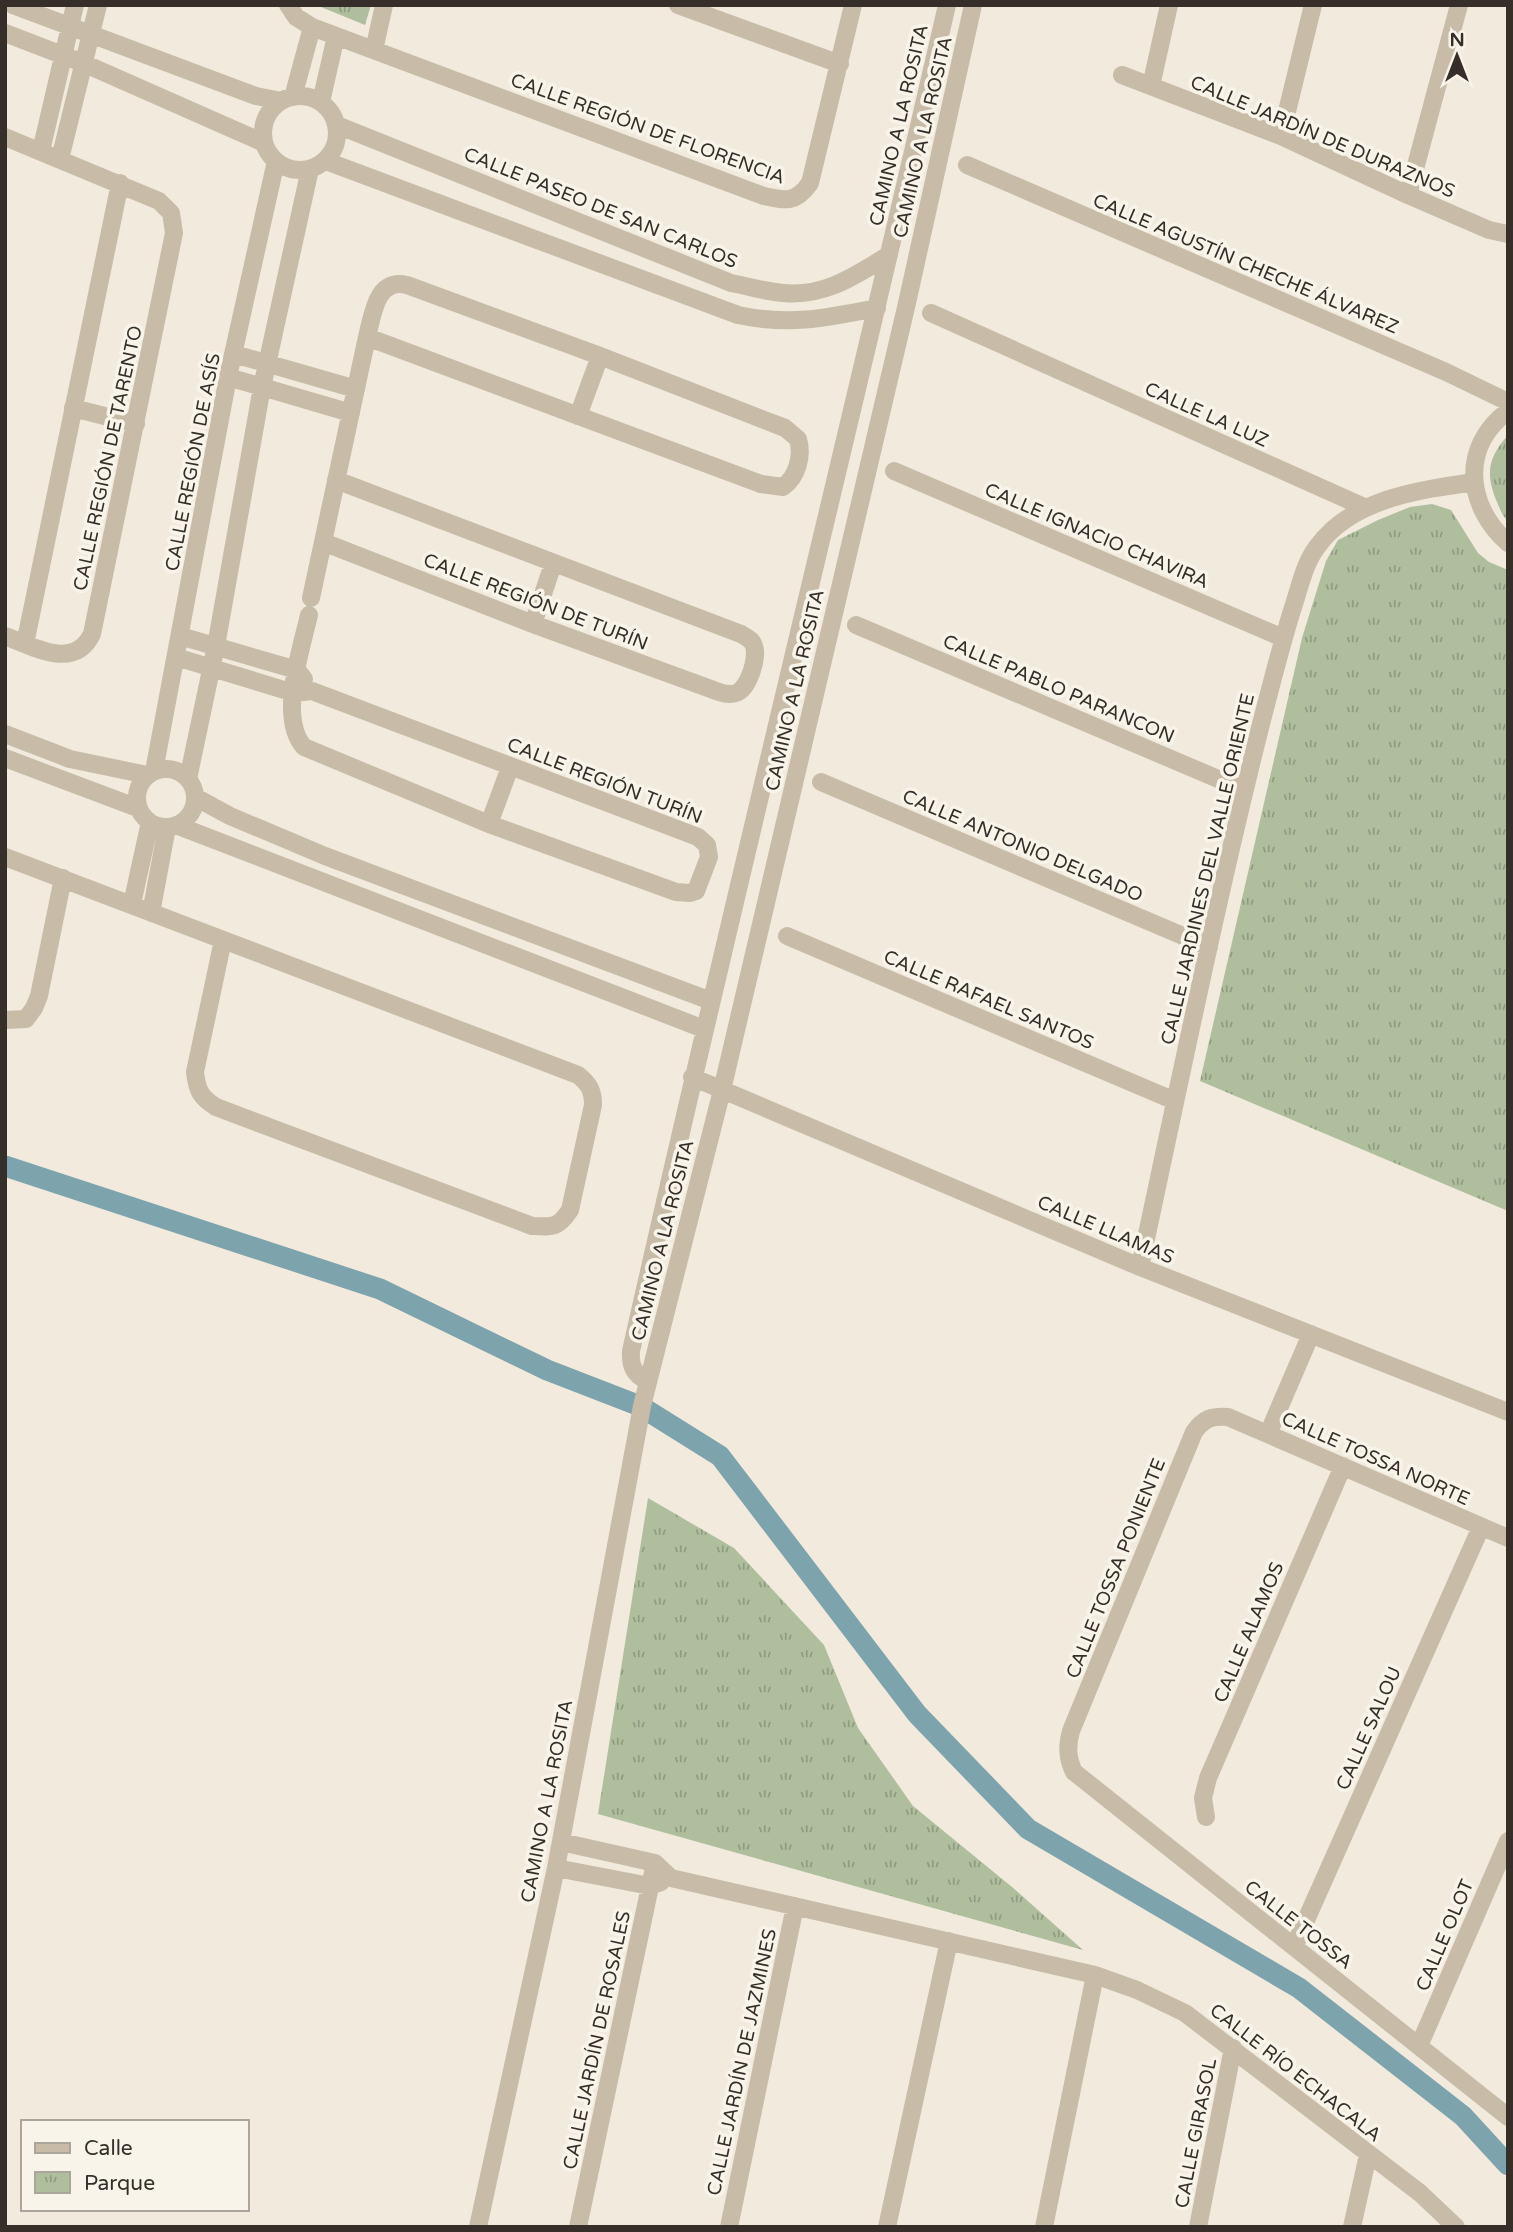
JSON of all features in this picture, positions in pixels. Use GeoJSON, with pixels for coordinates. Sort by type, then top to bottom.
{"type":"FeatureCollection","features":[{"type":"Feature","properties":{"kind":"street"},"geometry":{"type":"LineString","coordinates":[[13,5],[256,96],[287,99],[303,96],[321,102],[331,112],[337,125],[334,150],[326,160],[310,169],[298,170],[276,161],[264,143],[263,131],[266,120],[287,99],[312,27]]}},
{"type":"Feature","properties":{"kind":"street"},"geometry":{"type":"LineString","coordinates":[[41,151],[75,5]]}},
{"type":"Feature","properties":{"kind":"street"},"geometry":{"type":"LineString","coordinates":[[60,159],[97,5]]}},
{"type":"Feature","properties":{"kind":"street","name":"CALLE REGIÓN DE FLORENCIA"},"geometry":{"type":"LineString","coordinates":[[288,5],[296,17],[312,27],[780,200],[793,200],[810,183],[853,5]]}},
{"type":"Feature","properties":{"kind":"street"},"geometry":{"type":"LineString","coordinates":[[374,50],[384,5]]}},
{"type":"Feature","properties":{"kind":"street"},"geometry":{"type":"LineString","coordinates":[[678,5],[840,64]]}},
{"type":"Feature","properties":{"kind":"street","name":"CAMINO A LA ROSITA"},"geometry":{"type":"LineString","coordinates":[[648,1381],[633,1371],[631,1351],[692,1077],[947,5]]}},
{"type":"Feature","properties":{"kind":"street","name":"CAMINO A LA ROSITA"},"geometry":{"type":"LineString","coordinates":[[478,2227],[556,1868],[642,1406],[722,1090],[973,5]]}},
{"type":"Feature","properties":{"kind":"street"},"geometry":{"type":"LineString","coordinates":[[1151,86],[1169,5]]}},
{"type":"Feature","properties":{"kind":"street"},"geometry":{"type":"LineString","coordinates":[[1280,136],[1313,5]]}},
{"type":"Feature","properties":{"kind":"street"},"geometry":{"type":"LineString","coordinates":[[1408,195],[1459,5]]}},
{"type":"Feature","properties":{"kind":"street"},"geometry":{"type":"LineString","coordinates":[[5,33],[83,63],[264,143]]}},
{"type":"Feature","properties":{"kind":"street"},"geometry":{"type":"LineString","coordinates":[[321,102],[336,36]]}},
{"type":"Feature","properties":{"kind":"street","name":"CALLE JARDÍN DE DURAZNOS"},"geometry":{"type":"LineString","coordinates":[[1122,75],[1280,136],[1489,230],[1508,234]]}},
{"type":"Feature","properties":{"kind":"street","name":"CALLE PASEO DE SAN CARLOS"},"geometry":{"type":"LineString","coordinates":[[337,125],[731,283],[785,293],[815,293],[842,284],[889,255]]}},
{"type":"Feature","properties":{"kind":"street"},"geometry":{"type":"LineString","coordinates":[[5,137],[120,183],[25,644]]}},
{"type":"Feature","properties":{"kind":"street"},"geometry":{"type":"LineString","coordinates":[[326,160],[738,315],[768,322],[812,320],[877,308]]}},
{"type":"Feature","properties":{"kind":"street","name":"CALLE REGIÓN DE ASÍS"},"geometry":{"type":"LineString","coordinates":[[150,773],[176,657],[228,377],[276,161]]}},
{"type":"Feature","properties":{"kind":"street","name":"CALLE AGUSTÍN CHECHE ÁLVAREZ"},"geometry":{"type":"LineString","coordinates":[[967,166],[1446,372],[1508,402]]}},
{"type":"Feature","properties":{"kind":"street"},"geometry":{"type":"LineString","coordinates":[[188,779],[216,646],[262,387],[310,169]]}},
{"type":"Feature","properties":{"kind":"street","name":"CALLE REGIÓN DE TARENTO"},"geometry":{"type":"LineString","coordinates":[[5,636],[45,651],[67,654],[80,651],[92,634],[174,233],[171,213],[159,201],[120,183]]}},
{"type":"Feature","properties":{"kind":"street"},"geometry":{"type":"LineString","coordinates":[[176,657],[294,693],[367,337],[382,292],[388,286],[398,283],[600,356],[785,428],[798,439],[801,456],[789,482],[783,486],[773,486],[367,337]]}},
{"type":"Feature","properties":{"kind":"street","name":"CALLE LA LUZ"},"geometry":{"type":"LineString","coordinates":[[931,313],[1364,507]]}},
{"type":"Feature","properties":{"kind":"street","name":"CALLE REGIÓN DE ASÍS"},"geometry":{"type":"LineString","coordinates":[[233,354],[356,389]]}},
{"type":"Feature","properties":{"kind":"street"},"geometry":{"type":"LineString","coordinates":[[578,416],[600,356]]}},
{"type":"Feature","properties":{"kind":"street","name":"CALLE REGIÓN DE ASÍS"},"geometry":{"type":"LineString","coordinates":[[228,377],[351,413]]}},
{"type":"Feature","properties":{"kind":"street"},"geometry":{"type":"LineString","coordinates":[[74,408],[136,425]]}},
{"type":"Feature","properties":{"kind":"street"},"geometry":{"type":"LineString","coordinates":[[1508,411],[1485,436],[1476,456],[1474,482],[1479,507],[1493,530],[1508,543]]}},
{"type":"Feature","properties":{"kind":"street","name":"CALLE IGNACIO CHAVIRA"},"geometry":{"type":"LineString","coordinates":[[894,471],[1283,638]]}},
{"type":"Feature","properties":{"kind":"street"},"geometry":{"type":"LineString","coordinates":[[336,480],[553,564],[533,624]]}},
{"type":"Feature","properties":{"kind":"street"},"geometry":{"type":"LineString","coordinates":[[1364,507],[1419,492],[1474,482]]}},
{"type":"Feature","properties":{"kind":"street","name":"CALLE JARDINES DEL VALLE ORIENTE"},"geometry":{"type":"LineString","coordinates":[[1140,1267],[1244,790],[1283,638],[1305,568],[1317,547],[1334,528],[1364,507]]}},
{"type":"Feature","properties":{"kind":"street","name":"CALLE REGIÓN DE TURÍN"},"geometry":{"type":"LineString","coordinates":[[323,542],[533,624],[719,692],[735,694],[745,684],[754,660],[755,648],[751,640],[553,564]]}},
{"type":"Feature","properties":{"kind":"street","name":"CALLE PABLO PARANCON"},"geometry":{"type":"LineString","coordinates":[[856,625],[1244,790]]}},
{"type":"Feature","properties":{"kind":"street"},"geometry":{"type":"LineString","coordinates":[[180,636],[297,670],[312,691]]}},
{"type":"Feature","properties":{"kind":"street","name":"CALLE REGIÓN TURÍN"},"geometry":{"type":"LineString","coordinates":[[312,691],[704,840],[708,845],[709,857],[696,891],[676,892],[489,824],[314,753],[296,739],[292,718],[294,693],[312,691]]}},
{"type":"Feature","properties":{"kind":"street"},"geometry":{"type":"LineString","coordinates":[[5,734],[70,759],[150,773],[166,769],[178,771],[188,779],[195,797],[193,808],[186,818],[158,820]]}},
{"type":"Feature","properties":{"kind":"street"},"geometry":{"type":"LineString","coordinates":[[5,758],[158,820],[704,1029]]}},
{"type":"Feature","properties":{"kind":"street"},"geometry":{"type":"LineString","coordinates":[[489,824],[510,767]]}},
{"type":"Feature","properties":{"kind":"street"},"geometry":{"type":"LineString","coordinates":[[150,773],[138,790],[158,820],[151,913]]}},
{"type":"Feature","properties":{"kind":"street","name":"CALLE ANTONIO DELGADO"},"geometry":{"type":"LineString","coordinates":[[821,782],[1209,947]]}},
{"type":"Feature","properties":{"kind":"street"},"geometry":{"type":"LineString","coordinates":[[195,797],[230,816],[325,856],[711,1001]]}},
{"type":"Feature","properties":{"kind":"street"},"geometry":{"type":"LineString","coordinates":[[132,904],[158,820]]}},
{"type":"Feature","properties":{"kind":"street"},"geometry":{"type":"LineString","coordinates":[[5,857],[578,1075],[589,1084],[593,1105],[570,1210],[562,1223],[550,1227],[532,1226],[216,1107],[204,1100],[198,1090],[195,1072],[223,940]]}},
{"type":"Feature","properties":{"kind":"street"},"geometry":{"type":"LineString","coordinates":[[5,1020],[26,1019],[34,1009],[63,878]]}},
{"type":"Feature","properties":{"kind":"street"},"geometry":{"type":"LineString","coordinates":[[435,925],[445,900]]}},
{"type":"Feature","properties":{"kind":"street","name":"CALLE RAFAEL SANTOS"},"geometry":{"type":"LineString","coordinates":[[787,936],[1175,1101]]}},
{"type":"Feature","properties":{"kind":"street","name":"CALLE LLAMAS"},"geometry":{"type":"LineString","coordinates":[[692,1077],[1140,1267],[1508,1412]]}},
{"type":"Feature","properties":{"kind":"street"},"geometry":{"type":"LineString","coordinates":[[1268,1434],[1311,1334]]}},
{"type":"Feature","properties":{"kind":"street","name":"CALLE TOSSA PONIENTE"},"geometry":{"type":"LineString","coordinates":[[1068,1760],[1071,1731],[1194,1432],[1201,1422],[1213,1416],[1228,1417]]}},
{"type":"Feature","properties":{"kind":"street","name":"CALLE TOSSA NORTE"},"geometry":{"type":"LineString","coordinates":[[1228,1417],[1508,1538]]}},
{"type":"Feature","properties":{"kind":"street","name":"CALLE ALAMOS"},"geometry":{"type":"LineString","coordinates":[[1206,1817],[1203,1798],[1208,1778],[1343,1466]]}},
{"type":"Feature","properties":{"kind":"street","name":"CALLE SALOU"},"geometry":{"type":"LineString","coordinates":[[1294,1947],[1481,1527]]}},
{"type":"Feature","properties":{"kind":"street","name":"CALLE TOSSA"},"geometry":{"type":"LineString","coordinates":[[1068,1760],[1074,1772],[1508,2117]]}},
{"type":"Feature","properties":{"kind":"street","name":"CALLE OLOT"},"geometry":{"type":"LineString","coordinates":[[1419,2046],[1508,1841]]}},
{"type":"Feature","properties":{"kind":"street"},"geometry":{"type":"LineString","coordinates":[[556,1868],[650,1886],[671,1878],[655,1863],[561,1842]]}},
{"type":"Feature","properties":{"kind":"street","name":"CALLE JARDÍN DE ROSALES"},"geometry":{"type":"LineString","coordinates":[[578,2227],[655,1863]]}},
{"type":"Feature","properties":{"kind":"street","name":"CALLE RÍO ECHACALA"},"geometry":{"type":"LineString","coordinates":[[671,1878],[1095,1975],[1137,1990],[1185,2013],[1233,2048],[1420,2193],[1456,2227]]}},
{"type":"Feature","properties":{"kind":"street","name":"CALLE JARDÍN DE JAZMINES"},"geometry":{"type":"LineString","coordinates":[[729,2227],[795,1906]]}},
{"type":"Feature","properties":{"kind":"street"},"geometry":{"type":"LineString","coordinates":[[887,2227],[949,1941]]}},
{"type":"Feature","properties":{"kind":"street"},"geometry":{"type":"LineString","coordinates":[[1044,2227],[1095,1975]]}},
{"type":"Feature","properties":{"kind":"street","name":"CALLE GIRASOL"},"geometry":{"type":"LineString","coordinates":[[1198,2227],[1233,2048]]}},
{"type":"Feature","properties":{"kind":"street"},"geometry":{"type":"LineString","coordinates":[[1352,2227],[1368,2155]]}},
{"type":"Feature","properties":{"kind":"green space"},"geometry":{"type":"Polygon","coordinates":[[[316,5],[371,5],[365,25],[316,5]]]}},
{"type":"Feature","properties":{"kind":"green space"},"geometry":{"type":"Polygon","coordinates":[[[1508,435],[1508,521],[1497,502],[1491,483],[1490,466],[1496,451],[1508,435]]]}},
{"type":"Feature","properties":{"kind":"green space"},"geometry":{"type":"Polygon","coordinates":[[[1432,504],[1451,510],[1478,553],[1489,562],[1508,570],[1508,1211],[1200,1081],[1302,638],[1326,561],[1338,540],[1410,507],[1432,504]]]}},
{"type":"Feature","properties":{"kind":"green space"},"geometry":{"type":"Polygon","coordinates":[[[648,1498],[734,1548],[824,1645],[858,1728],[913,1806],[1012,1887],[1083,1950],[598,1814],[648,1498]]]}},
{"type":"Feature","properties":{"kind":"waterway"},"geometry":{"type":"LineString","coordinates":[[5,1166],[380,1289],[547,1370],[640,1406],[720,1456],[917,1714],[1028,1829],[1299,1988],[1463,2116],[1508,2165]]}}]}
